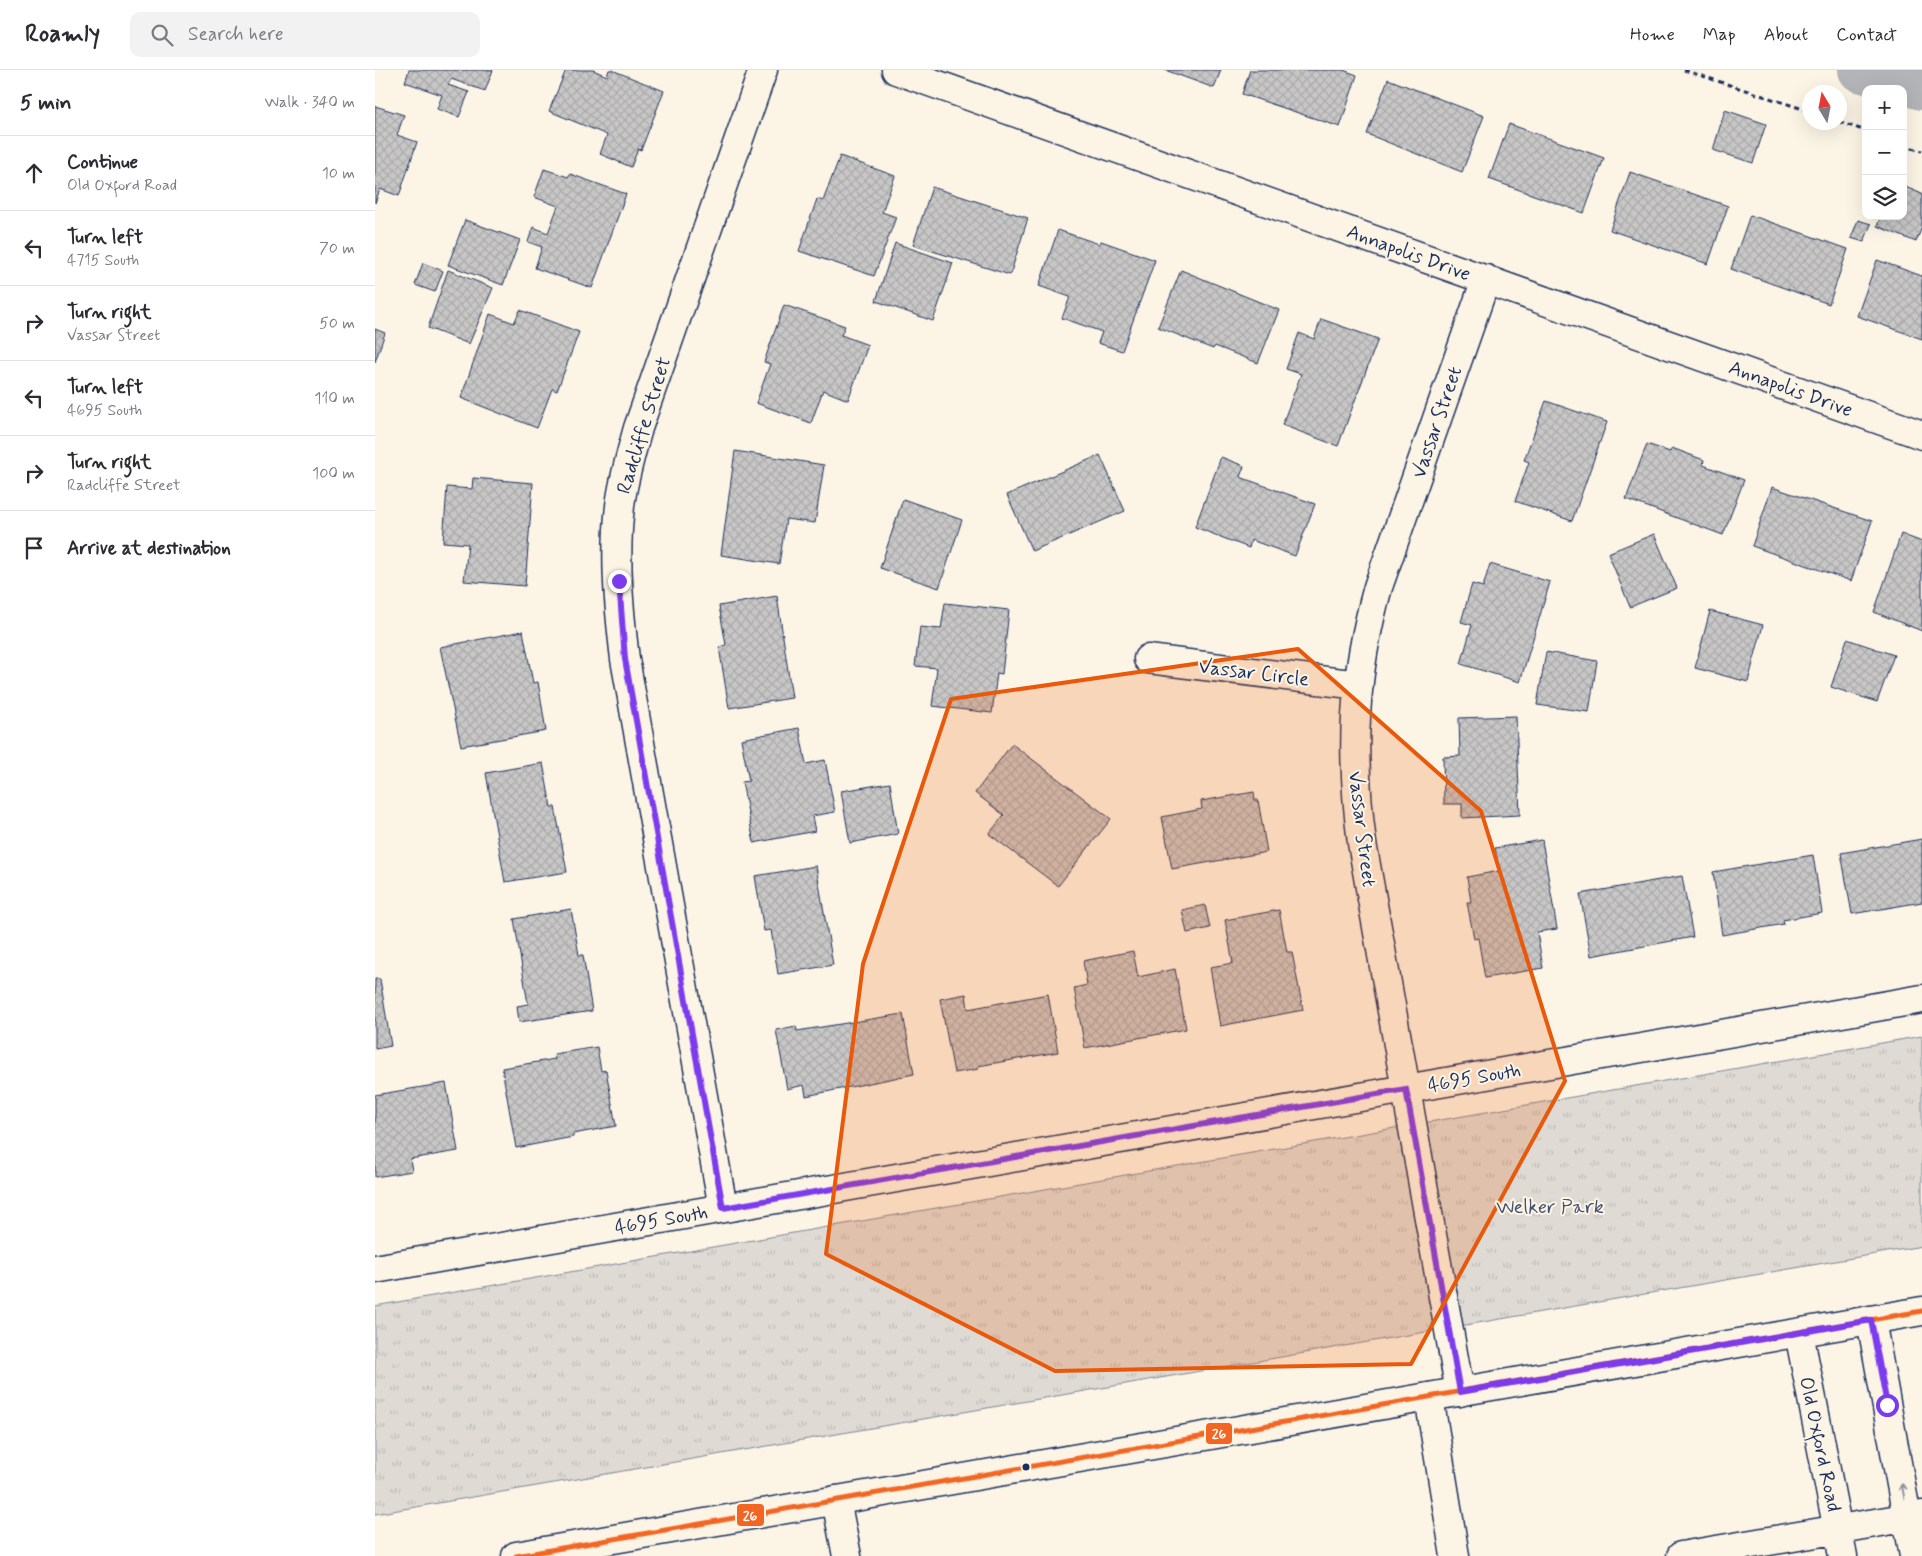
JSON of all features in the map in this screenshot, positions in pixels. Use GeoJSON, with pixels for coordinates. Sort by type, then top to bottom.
{"type":"FeatureCollection","features":[{"type":"Feature","properties":{"kind":"street","name":"Radcliffe Street"},"geometry":{"type":"LineString","coordinates":[[723,1208],[625,659],[621,620],[618,545],[620,506],[627,468],[638,428],[763,70]]}},
{"type":"Feature","properties":{"kind":"street","name":"Annapolis Drive"},"geometry":{"type":"LineString","coordinates":[[896,70],[1922,435]]}},
{"type":"Feature","properties":{"kind":"street","name":"Vassar Street"},"geometry":{"type":"LineString","coordinates":[[1460,1392],[1362,843],[1356,799],[1354,757],[1359,685],[1368,627],[1378,587],[1486,280]]}},
{"type":"Feature","properties":{"kind":"street","name":"Vassar Circle"},"geometry":{"type":"LineString","coordinates":[[1149,659],[1359,685]]}},
{"type":"Feature","properties":{"kind":"street","name":"4695 South"},"geometry":{"type":"LineString","coordinates":[[375,1269],[1922,999]]}},
{"type":"Feature","properties":{"kind":"street"},"geometry":{"type":"LineString","coordinates":[[516,1556],[1922,1311]]}},
{"type":"Feature","properties":{"kind":"street"},"geometry":{"type":"LineString","coordinates":[[1871,1320],[1915,1516],[1914,1556]]}},
{"type":"Feature","properties":{"kind":"street","name":"Old Oxford Road"},"geometry":{"type":"LineString","coordinates":[[1799,1333],[1843,1556]]}},
{"type":"Feature","properties":{"kind":"street"},"geometry":{"type":"LineString","coordinates":[[1429,1397],[1455,1556]]}},
{"type":"Feature","properties":{"kind":"street"},"geometry":{"type":"LineString","coordinates":[[836,1500],[847,1556]]}},
{"type":"Feature","properties":{"kind":"street"},"geometry":{"type":"LineString","coordinates":[[1681,1556],[1915,1516]]}},
{"type":"Feature","properties":{"kind":"path"},"geometry":{"type":"LineString","coordinates":[[1684,70],[1802,109]]}},
{"type":"Feature","properties":{"kind":"path"},"geometry":{"type":"LineString","coordinates":[[1847,125],[1863,130]]}},
{"type":"Feature","properties":{"kind":"path"},"geometry":{"type":"LineString","coordinates":[[1907,146],[1922,152]]}},
{"type":"Feature","properties":{"kind":"highlighted area"},"geometry":{"type":"Polygon","coordinates":[[[1298,649],[1481,811],[1565,1081],[1411,1364],[1055,1371],[826,1254],[863,964],[951,699],[1298,649]]]}},
{"type":"Feature","properties":{"kind":"green space","name":"Welker Park"},"geometry":{"type":"Polygon","coordinates":[[[1922,1036],[1922,1246],[375,1514],[375,1306],[1922,1036]]]}},
{"type":"Feature","properties":{"kind":"building"},"geometry":{"type":"Polygon","coordinates":[[[409,70],[493,70],[485,91],[451,79],[448,85],[469,92],[459,117],[437,109],[442,95],[405,82],[409,70]]]}},
{"type":"Feature","properties":{"kind":"building"},"geometry":{"type":"Polygon","coordinates":[[[566,70],[593,70],[607,76],[609,70],[612,70],[664,91],[641,150],[638,149],[631,167],[600,154],[607,135],[549,111],[566,70]]]}},
{"type":"Feature","properties":{"kind":"building"},"geometry":{"type":"Polygon","coordinates":[[[1165,70],[1221,70],[1214,88],[1165,70]]]}},
{"type":"Feature","properties":{"kind":"building"},"geometry":{"type":"Polygon","coordinates":[[[1250,70],[1343,70],[1357,75],[1340,127],[1242,94],[1250,70]]]}},
{"type":"Feature","properties":{"kind":"building"},"geometry":{"type":"Polygon","coordinates":[[[1388,79],[1484,116],[1462,172],[1367,134],[1388,79]]]}},
{"type":"Feature","properties":{"kind":"building"},"geometry":{"type":"Polygon","coordinates":[[[375,106],[404,115],[397,135],[417,142],[399,196],[380,189],[375,203],[375,106]]]}},
{"type":"Feature","properties":{"kind":"building"},"geometry":{"type":"Polygon","coordinates":[[[1725,110],[1766,124],[1753,163],[1713,150],[1725,110]]]}},
{"type":"Feature","properties":{"kind":"building"},"geometry":{"type":"Polygon","coordinates":[[[1509,124],[1604,158],[1584,213],[1489,179],[1509,124]]]}},
{"type":"Feature","properties":{"kind":"building"},"geometry":{"type":"Polygon","coordinates":[[[840,156],[895,176],[882,212],[896,217],[874,276],[799,251],[817,199],[823,201],[840,156]]]}},
{"type":"Feature","properties":{"kind":"building"},"geometry":{"type":"Polygon","coordinates":[[[544,169],[568,177],[570,174],[626,194],[592,288],[535,268],[542,247],[528,242],[533,227],[548,233],[558,206],[534,197],[544,169]]]}},
{"type":"Feature","properties":{"kind":"building"},"geometry":{"type":"Polygon","coordinates":[[[1630,172],[1728,206],[1708,264],[1610,230],[1630,172]]]}},
{"type":"Feature","properties":{"kind":"building"},"geometry":{"type":"Polygon","coordinates":[[[932,187],[1028,218],[1010,275],[913,245],[932,187]]]}},
{"type":"Feature","properties":{"kind":"building"},"geometry":{"type":"Polygon","coordinates":[[[1907,188],[1922,194],[1922,227],[1916,242],[1877,226],[1879,220],[1907,220],[1907,188]]]}},
{"type":"Feature","properties":{"kind":"building"},"geometry":{"type":"Polygon","coordinates":[[[1750,215],[1848,249],[1829,304],[1731,269],[1750,215]]]}},
{"type":"Feature","properties":{"kind":"building"},"geometry":{"type":"Polygon","coordinates":[[[465,220],[520,240],[503,285],[448,265],[465,220]]]}},
{"type":"Feature","properties":{"kind":"building"},"geometry":{"type":"Polygon","coordinates":[[[1858,220],[1871,224],[1864,242],[1851,238],[1858,220]]]}},
{"type":"Feature","properties":{"kind":"building"},"geometry":{"type":"Polygon","coordinates":[[[1058,230],[1099,244],[1101,241],[1155,260],[1122,351],[1098,343],[1102,332],[1062,318],[1070,297],[1039,286],[1058,230]]]}},
{"type":"Feature","properties":{"kind":"building"},"geometry":{"type":"Polygon","coordinates":[[[895,243],[953,263],[933,321],[876,301],[895,243]]]}},
{"type":"Feature","properties":{"kind":"building"},"geometry":{"type":"Polygon","coordinates":[[[1877,260],[1922,276],[1922,339],[1857,316],[1877,260]]]}},
{"type":"Feature","properties":{"kind":"building"},"geometry":{"type":"Polygon","coordinates":[[[423,263],[443,271],[435,292],[415,285],[423,263]]]}},
{"type":"Feature","properties":{"kind":"building"},"geometry":{"type":"Polygon","coordinates":[[[448,270],[493,288],[469,344],[428,328],[448,270]]]}},
{"type":"Feature","properties":{"kind":"building"},"geometry":{"type":"Polygon","coordinates":[[[1181,270],[1279,310],[1258,363],[1215,346],[1213,349],[1158,327],[1181,270]]]}},
{"type":"Feature","properties":{"kind":"building"},"geometry":{"type":"Polygon","coordinates":[[[784,305],[845,326],[841,335],[868,345],[848,400],[823,390],[811,423],[756,403],[770,364],[764,362],[784,305]]]}},
{"type":"Feature","properties":{"kind":"building"},"geometry":{"type":"Polygon","coordinates":[[[520,310],[579,332],[557,391],[552,389],[537,428],[461,398],[490,314],[514,323],[520,310]]]}},
{"type":"Feature","properties":{"kind":"building"},"geometry":{"type":"Polygon","coordinates":[[[1321,319],[1378,339],[1338,446],[1282,425],[1301,374],[1286,369],[1299,333],[1314,339],[1321,319]]]}},
{"type":"Feature","properties":{"kind":"building"},"geometry":{"type":"Polygon","coordinates":[[[375,329],[385,333],[375,362],[375,329]]]}},
{"type":"Feature","properties":{"kind":"building"},"geometry":{"type":"Polygon","coordinates":[[[1546,401],[1607,422],[1572,521],[1515,501],[1529,462],[1524,460],[1546,401]]]}},
{"type":"Feature","properties":{"kind":"building"},"geometry":{"type":"Polygon","coordinates":[[[1647,444],[1670,452],[1672,448],[1704,460],[1703,465],[1744,480],[1723,535],[1626,499],[1647,444]]]}},
{"type":"Feature","properties":{"kind":"building"},"geometry":{"type":"Polygon","coordinates":[[[735,451],[824,465],[815,523],[786,519],[779,564],[721,555],[735,451]]]}},
{"type":"Feature","properties":{"kind":"building"},"geometry":{"type":"Polygon","coordinates":[[[1100,455],[1125,511],[1032,551],[1007,495],[1100,455]]]}},
{"type":"Feature","properties":{"kind":"building"},"geometry":{"type":"Polygon","coordinates":[[[1221,457],[1244,466],[1240,477],[1315,504],[1295,556],[1251,540],[1249,548],[1195,527],[1221,457]]]}},
{"type":"Feature","properties":{"kind":"building"},"geometry":{"type":"Polygon","coordinates":[[[473,478],[533,483],[525,586],[464,581],[468,544],[443,542],[447,487],[472,489],[473,478]]]}},
{"type":"Feature","properties":{"kind":"building"},"geometry":{"type":"Polygon","coordinates":[[[1772,487],[1872,521],[1851,581],[1752,546],[1772,487]]]}},
{"type":"Feature","properties":{"kind":"building"},"geometry":{"type":"Polygon","coordinates":[[[903,499],[962,520],[939,588],[880,568],[903,499]]]}},
{"type":"Feature","properties":{"kind":"building"},"geometry":{"type":"Polygon","coordinates":[[[1654,534],[1677,588],[1630,607],[1608,553],[1654,534]]]}},
{"type":"Feature","properties":{"kind":"building"},"geometry":{"type":"Polygon","coordinates":[[[1901,534],[1922,542],[1922,631],[1874,612],[1901,534]]]}},
{"type":"Feature","properties":{"kind":"building"},"geometry":{"type":"Polygon","coordinates":[[[1490,564],[1550,582],[1520,682],[1461,664],[1472,625],[1461,622],[1472,584],[1483,587],[1490,564]]]}},
{"type":"Feature","properties":{"kind":"building"},"geometry":{"type":"Polygon","coordinates":[[[777,596],[792,698],[729,708],[719,647],[726,645],[719,606],[777,596]]]}},
{"type":"Feature","properties":{"kind":"building"},"geometry":{"type":"Polygon","coordinates":[[[945,603],[1009,610],[1002,674],[997,673],[992,713],[932,706],[937,668],[915,666],[920,627],[941,629],[945,603]]]}},
{"type":"Feature","properties":{"kind":"building"},"geometry":{"type":"Polygon","coordinates":[[[1710,611],[1763,625],[1748,682],[1695,668],[1710,611]]]}},
{"type":"Feature","properties":{"kind":"building"},"geometry":{"type":"Polygon","coordinates":[[[523,631],[533,683],[538,682],[546,731],[461,746],[440,647],[523,631]]]}},
{"type":"Feature","properties":{"kind":"building"},"geometry":{"type":"Polygon","coordinates":[[[1847,639],[1894,655],[1877,702],[1831,687],[1847,639]]]}},
{"type":"Feature","properties":{"kind":"building"},"geometry":{"type":"Polygon","coordinates":[[[1546,652],[1597,661],[1589,712],[1537,705],[1546,652]]]}},
{"type":"Feature","properties":{"kind":"building"},"geometry":{"type":"Polygon","coordinates":[[[1516,716],[1520,815],[1462,818],[1462,804],[1444,804],[1443,757],[1460,756],[1459,718],[1516,716]]]}},
{"type":"Feature","properties":{"kind":"building"},"geometry":{"type":"Polygon","coordinates":[[[799,728],[806,764],[825,760],[835,812],[812,816],[815,831],[754,843],[742,782],[749,781],[741,739],[799,728]]]}},
{"type":"Feature","properties":{"kind":"building"},"geometry":{"type":"Polygon","coordinates":[[[1012,744],[1111,819],[1058,886],[989,834],[1004,815],[975,793],[1012,744]]]}},
{"type":"Feature","properties":{"kind":"building"},"geometry":{"type":"Polygon","coordinates":[[[543,763],[551,807],[555,807],[567,872],[505,882],[486,773],[543,763]]]}},
{"type":"Feature","properties":{"kind":"building"},"geometry":{"type":"Polygon","coordinates":[[[890,783],[898,834],[850,843],[841,791],[890,783]]]}},
{"type":"Feature","properties":{"kind":"building"},"geometry":{"type":"Polygon","coordinates":[[[1254,792],[1255,800],[1258,800],[1267,852],[1172,869],[1162,817],[1202,809],[1201,801],[1254,792]]]}},
{"type":"Feature","properties":{"kind":"building"},"geometry":{"type":"Polygon","coordinates":[[[1922,839],[1922,902],[1852,914],[1841,853],[1922,839]]]}},
{"type":"Feature","properties":{"kind":"building"},"geometry":{"type":"Polygon","coordinates":[[[1542,840],[1557,929],[1537,932],[1543,968],[1485,978],[1478,938],[1474,939],[1467,902],[1471,902],[1467,877],[1499,871],[1495,848],[1542,840]]]}},
{"type":"Feature","properties":{"kind":"building"},"geometry":{"type":"Polygon","coordinates":[[[1813,855],[1822,913],[1783,920],[1784,924],[1722,935],[1713,872],[1813,855]]]}},
{"type":"Feature","properties":{"kind":"building"},"geometry":{"type":"Polygon","coordinates":[[[816,866],[833,965],[778,974],[771,930],[764,931],[755,876],[816,866]]]}},
{"type":"Feature","properties":{"kind":"building"},"geometry":{"type":"Polygon","coordinates":[[[1682,876],[1693,937],[1591,956],[1580,894],[1682,876]]]}},
{"type":"Feature","properties":{"kind":"building"},"geometry":{"type":"Polygon","coordinates":[[[1205,905],[1210,928],[1187,933],[1182,910],[1205,905]]]}},
{"type":"Feature","properties":{"kind":"building"},"geometry":{"type":"Polygon","coordinates":[[[571,909],[579,955],[583,955],[592,1011],[519,1022],[517,1006],[528,1004],[514,919],[571,909]]]}},
{"type":"Feature","properties":{"kind":"building"},"geometry":{"type":"Polygon","coordinates":[[[1279,910],[1287,952],[1292,952],[1303,1010],[1220,1026],[1210,967],[1233,963],[1225,920],[1279,910]]]}},
{"type":"Feature","properties":{"kind":"building"},"geometry":{"type":"Polygon","coordinates":[[[1133,951],[1138,977],[1175,969],[1186,1029],[1085,1048],[1074,988],[1087,985],[1083,961],[1133,951]]]}},
{"type":"Feature","properties":{"kind":"building"},"geometry":{"type":"Polygon","coordinates":[[[375,979],[380,979],[391,1046],[375,1049],[375,979]]]}},
{"type":"Feature","properties":{"kind":"building"},"geometry":{"type":"Polygon","coordinates":[[[966,994],[968,1009],[1048,994],[1058,1052],[978,1066],[979,1069],[954,1073],[940,999],[966,994]]]}},
{"type":"Feature","properties":{"kind":"building"},"geometry":{"type":"Polygon","coordinates":[[[903,1014],[914,1074],[806,1096],[804,1085],[787,1089],[776,1030],[796,1026],[797,1031],[903,1014]]]}},
{"type":"Feature","properties":{"kind":"building"},"geometry":{"type":"Polygon","coordinates":[[[597,1047],[601,1071],[606,1070],[616,1126],[573,1134],[573,1137],[516,1148],[502,1068],[555,1059],[554,1054],[597,1047]]]}},
{"type":"Feature","properties":{"kind":"building"},"geometry":{"type":"Polygon","coordinates":[[[446,1083],[458,1151],[410,1159],[412,1171],[375,1177],[375,1095],[446,1083]]]}},
{"type":"Feature","properties":{"kind":"waterway"},"geometry":{"type":"LineString","coordinates":[[1860,70],[1922,88]]}},
{"type":"Feature","properties":{"kind":"transit line","name":"26"},"geometry":{"type":"LineString","coordinates":[[516,1556],[1922,1311]]}},
{"type":"Feature","properties":{"kind":"route"},"geometry":{"type":"LineString","coordinates":[[619,581],[625,659],[723,1208],[1406,1089],[1460,1392],[1871,1320],[1887,1405]]}}]}
